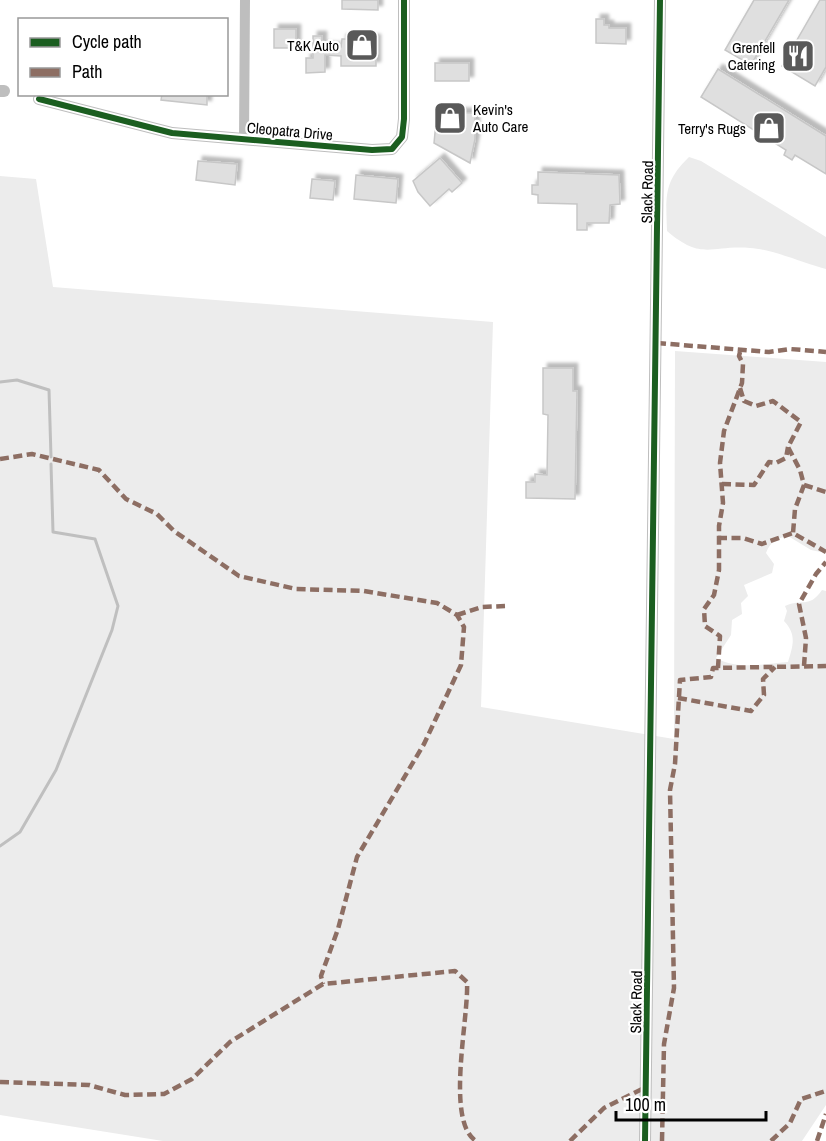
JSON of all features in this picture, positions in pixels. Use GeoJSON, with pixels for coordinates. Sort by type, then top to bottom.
{"type":"FeatureCollection","features":[{"type":"Feature","properties":{"kind":"street"},"geometry":{"type":"LineString","coordinates":[[244,139],[245,0]]}},
{"type":"Feature","properties":{"kind":"street","name":"Cleopatra Drive"},"geometry":{"type":"LineString","coordinates":[[39,99],[172,133],[372,150],[392,149],[402,137],[404,118],[404,0]]}},
{"type":"Feature","properties":{"kind":"street","name":"Slack Road"},"geometry":{"type":"LineString","coordinates":[[645,1141],[660,0]]}},
{"type":"Feature","properties":{"kind":"shaded area"},"geometry":{"type":"Polygon","coordinates":[[[689,157],[701,161],[826,237],[826,269],[759,249],[698,249],[689,246],[667,231],[666,209],[670,182],[689,157]]]}},
{"type":"Feature","properties":{"kind":"shaded area"},"geometry":{"type":"Polygon","coordinates":[[[0,176],[36,179],[53,287],[493,322],[481,707],[674,739],[675,351],[826,362],[826,553],[811,550],[788,536],[772,543],[766,553],[774,564],[772,573],[744,585],[748,596],[741,603],[742,614],[732,620],[731,635],[716,658],[742,665],[788,662],[793,640],[791,631],[784,621],[787,611],[785,606],[809,601],[822,590],[826,591],[826,1105],[802,1141],[163,1141],[0,1115],[0,176]]]}},
{"type":"Feature","properties":{"kind":"building"},"geometry":{"type":"Polygon","coordinates":[[[342,0],[378,0],[378,10],[342,9],[342,0]]]}},
{"type":"Feature","properties":{"kind":"building"},"geometry":{"type":"Polygon","coordinates":[[[754,0],[789,0],[751,65],[725,50],[754,0]]]}},
{"type":"Feature","properties":{"kind":"building"},"geometry":{"type":"Polygon","coordinates":[[[820,0],[826,0],[826,67],[815,86],[782,66],[820,0]]]}},
{"type":"Feature","properties":{"kind":"building"},"geometry":{"type":"Polygon","coordinates":[[[596,19],[604,19],[604,25],[609,25],[609,28],[626,28],[626,44],[596,43],[596,19]]]}},
{"type":"Feature","properties":{"kind":"building"},"geometry":{"type":"Polygon","coordinates":[[[274,29],[296,29],[296,48],[274,48],[274,29]]]}},
{"type":"Feature","properties":{"kind":"building"},"geometry":{"type":"Polygon","coordinates":[[[313,36],[322,36],[322,46],[341,47],[342,39],[376,39],[376,66],[341,66],[341,56],[325,55],[325,72],[306,73],[306,58],[313,58],[313,36]]]}},
{"type":"Feature","properties":{"kind":"building"},"geometry":{"type":"Polygon","coordinates":[[[435,63],[469,63],[469,81],[435,81],[435,63]]]}},
{"type":"Feature","properties":{"kind":"building"},"geometry":{"type":"Polygon","coordinates":[[[718,69],[826,136],[826,174],[795,155],[792,160],[784,155],[786,150],[701,97],[718,69]]]}},
{"type":"Feature","properties":{"kind":"building"},"geometry":{"type":"Polygon","coordinates":[[[162,96],[207,96],[207,105],[161,100],[162,96]]]}},
{"type":"Feature","properties":{"kind":"building"},"geometry":{"type":"Polygon","coordinates":[[[437,112],[475,113],[475,139],[470,163],[434,143],[437,112]]]}},
{"type":"Feature","properties":{"kind":"building"},"geometry":{"type":"Polygon","coordinates":[[[440,158],[462,183],[452,192],[449,189],[430,206],[418,192],[413,181],[440,158]]]}},
{"type":"Feature","properties":{"kind":"building"},"geometry":{"type":"Polygon","coordinates":[[[198,161],[237,164],[235,185],[196,180],[198,161]]]}},
{"type":"Feature","properties":{"kind":"building"},"geometry":{"type":"Polygon","coordinates":[[[538,172],[619,175],[620,204],[610,205],[609,223],[587,223],[587,230],[577,230],[577,204],[538,203],[538,195],[532,194],[532,185],[538,185],[538,172]]]}},
{"type":"Feature","properties":{"kind":"building"},"geometry":{"type":"Polygon","coordinates":[[[356,175],[398,179],[396,203],[354,199],[356,175]]]}},
{"type":"Feature","properties":{"kind":"building"},"geometry":{"type":"Polygon","coordinates":[[[312,179],[335,181],[333,200],[310,198],[312,179]]]}},
{"type":"Feature","properties":{"kind":"building"},"geometry":{"type":"Polygon","coordinates":[[[543,368],[573,368],[573,391],[577,391],[575,499],[526,498],[526,482],[535,482],[535,474],[547,475],[548,415],[543,414],[543,368]]]}},
{"type":"Feature","properties":{"kind":"waterway"},"geometry":{"type":"LineString","coordinates":[[0,382],[17,380],[49,390],[51,457]]}},
{"type":"Feature","properties":{"kind":"waterway"},"geometry":{"type":"LineString","coordinates":[[0,846],[20,832],[56,770],[112,630],[118,606],[95,539],[53,532],[51,464]]}},
{"type":"Feature","properties":{"kind":"marked path"},"geometry":{"type":"LineString","coordinates":[[657,343],[769,352],[790,349],[826,352]]}},
{"type":"Feature","properties":{"kind":"marked path"},"geometry":{"type":"LineString","coordinates":[[718,668],[720,636],[705,626],[704,609],[714,595],[719,570],[719,526],[723,503],[720,463],[724,431],[742,383],[743,364],[739,356],[741,348]]}},
{"type":"Feature","properties":{"kind":"marked path"},"geometry":{"type":"LineString","coordinates":[[740,388],[744,401],[756,406],[773,401],[801,422],[788,447],[800,470],[804,485],[795,509],[793,533]]}},
{"type":"Feature","properties":{"kind":"marked path"},"geometry":{"type":"LineString","coordinates":[[722,484],[754,485],[769,462],[776,463],[786,458],[788,447]]}},
{"type":"Feature","properties":{"kind":"marked path"},"geometry":{"type":"LineString","coordinates":[[0,459],[32,454],[99,470],[126,499],[157,514],[174,531],[239,576],[296,589],[364,591],[437,603],[457,615],[464,627],[461,665],[424,744],[357,857],[338,929],[321,976],[323,984]]}},
{"type":"Feature","properties":{"kind":"marked path"},"geometry":{"type":"LineString","coordinates":[[804,485],[826,492]]}},
{"type":"Feature","properties":{"kind":"marked path"},"geometry":{"type":"LineString","coordinates":[[718,538],[743,538],[762,544],[793,533],[826,552]]}},
{"type":"Feature","properties":{"kind":"marked path"},"geometry":{"type":"LineString","coordinates":[[804,666],[806,638],[799,604],[816,574],[826,562]]}},
{"type":"Feature","properties":{"kind":"marked path"},"geometry":{"type":"LineString","coordinates":[[457,615],[482,607],[505,606]]}},
{"type":"Feature","properties":{"kind":"marked path"},"geometry":{"type":"LineString","coordinates":[[662,1141],[664,1044],[674,988],[670,790],[675,764],[680,680],[711,677],[713,668],[826,666]]}},
{"type":"Feature","properties":{"kind":"marked path"},"geometry":{"type":"LineString","coordinates":[[678,698],[751,711],[764,695],[763,679],[775,667]]}},
{"type":"Feature","properties":{"kind":"marked path"},"geometry":{"type":"LineString","coordinates":[[0,1082],[89,1085],[125,1095],[164,1094],[192,1079],[230,1042],[323,984],[455,971],[467,982],[460,1091],[462,1113],[467,1130],[476,1141]]}},
{"type":"Feature","properties":{"kind":"marked path"},"geometry":{"type":"LineString","coordinates":[[570,1141],[604,1108],[646,1087]]}},
{"type":"Feature","properties":{"kind":"marked path"},"geometry":{"type":"LineString","coordinates":[[771,1141],[790,1123],[801,1099],[826,1091]]}},
{"type":"Feature","properties":{"kind":"marked path"},"geometry":{"type":"LineString","coordinates":[[817,1141],[826,1114]]}},
{"type":"Feature","properties":{"kind":"cycle path"},"geometry":{"type":"LineString","coordinates":[[39,99],[172,133],[372,150],[392,149],[402,137],[404,119],[404,0]]}},
{"type":"Feature","properties":{"kind":"cycle path"},"geometry":{"type":"LineString","coordinates":[[645,1141],[660,0]]}},
{"type":"Feature","properties":{"kind":"place","name":"T&K Auto"},"geometry":{"type":"Point","coordinates":[362,45]}},
{"type":"Feature","properties":{"kind":"place","name":"Grenfell Catering"},"geometry":{"type":"Point","coordinates":[798,56]}},
{"type":"Feature","properties":{"kind":"place","name":"Kevin's Auto Care"},"geometry":{"type":"Point","coordinates":[450,118]}},
{"type":"Feature","properties":{"kind":"place","name":"Terry's Rugs"},"geometry":{"type":"Point","coordinates":[769,128]}}]}
